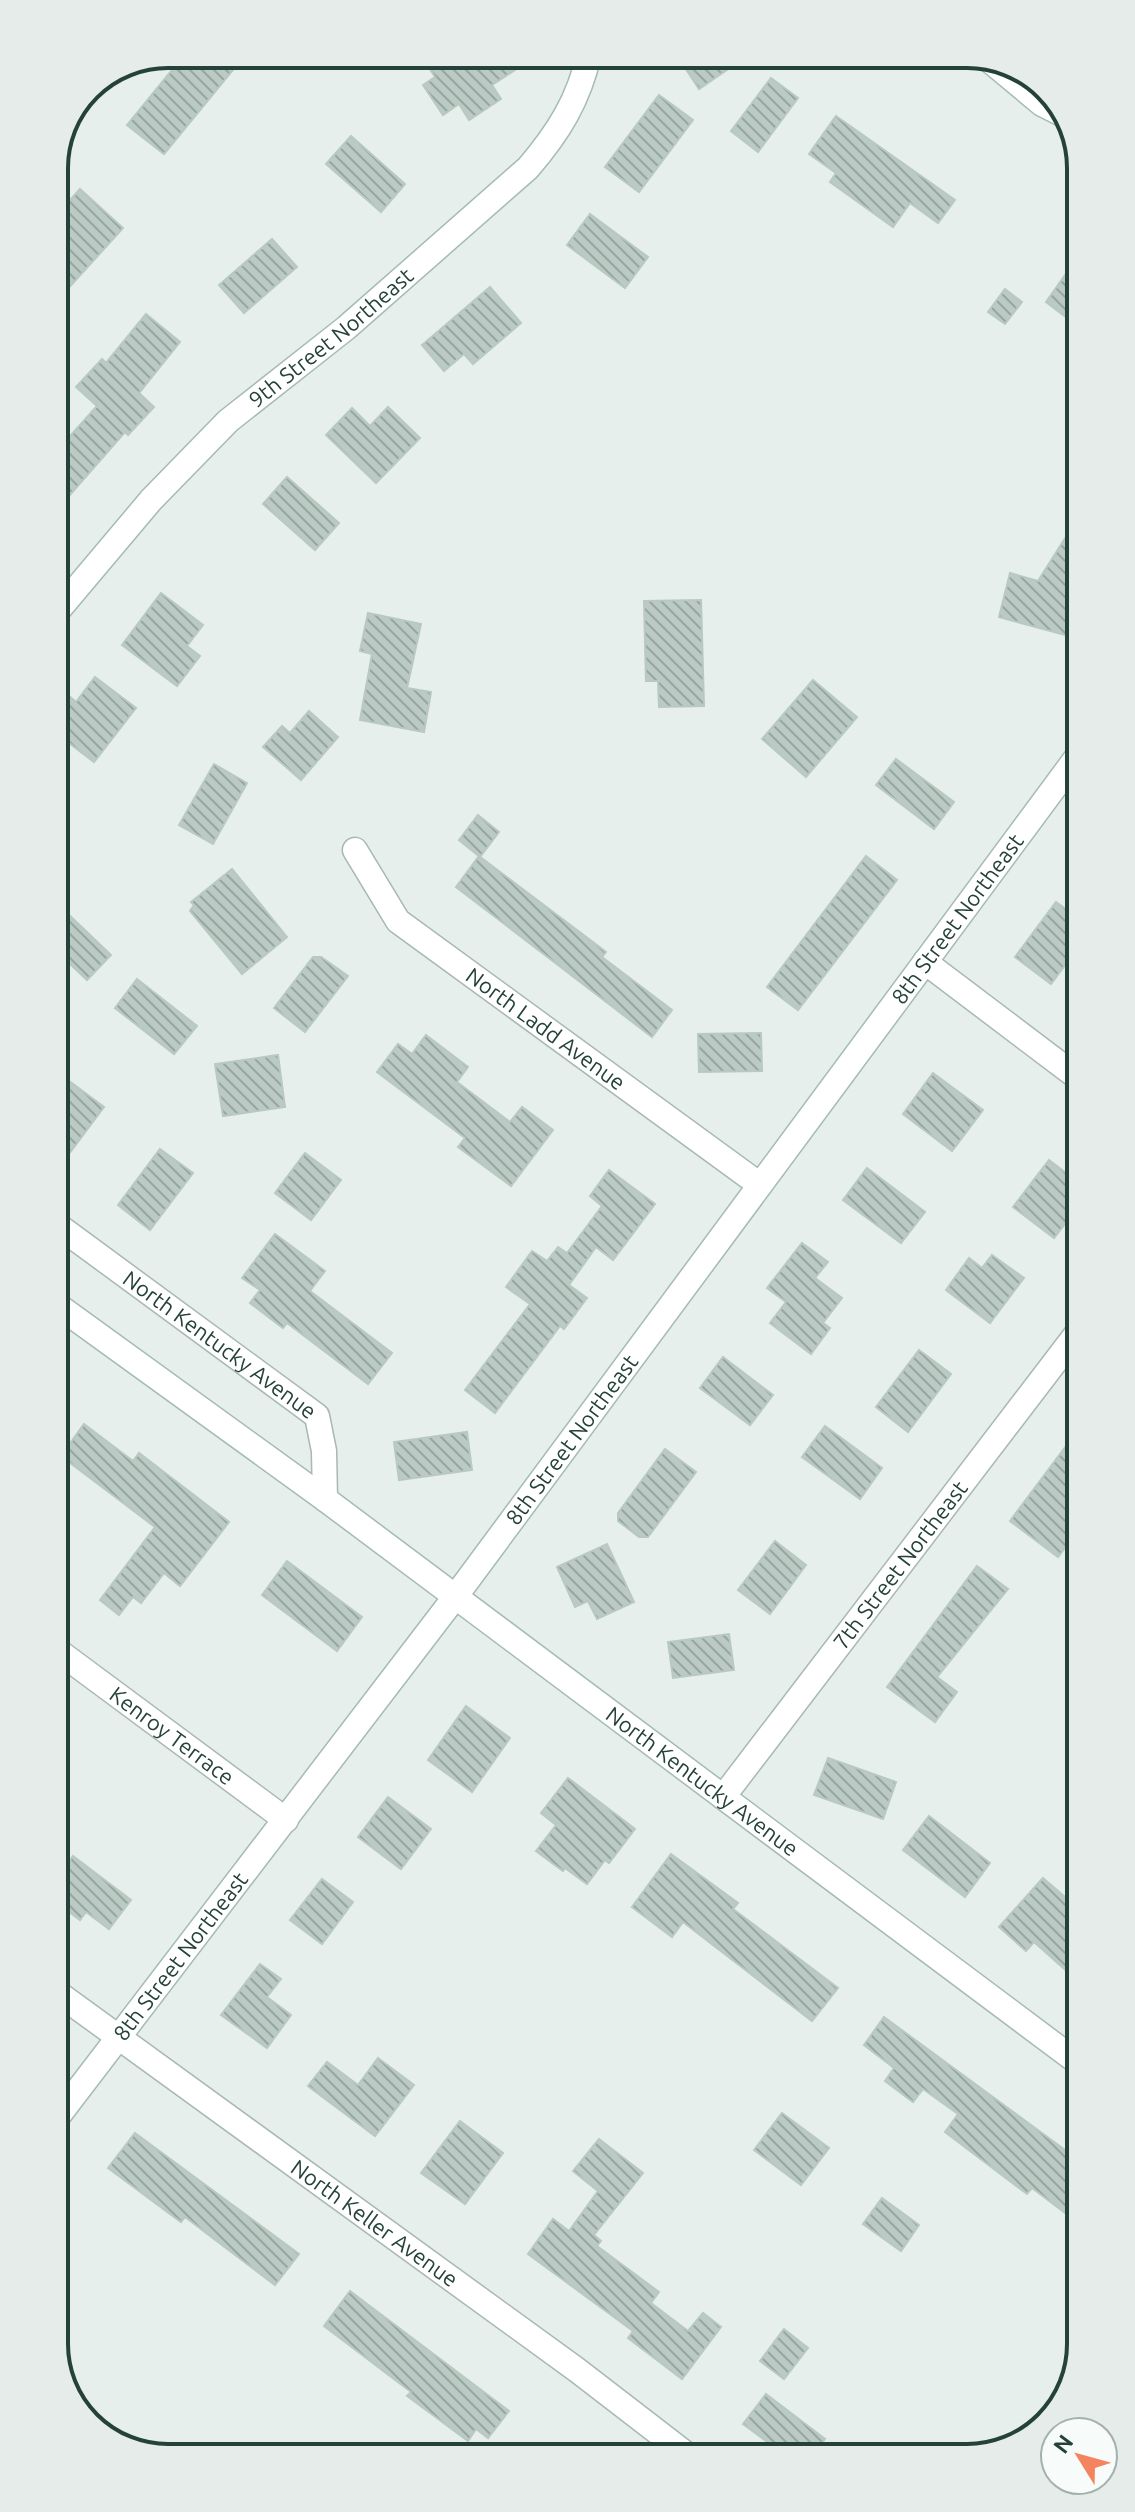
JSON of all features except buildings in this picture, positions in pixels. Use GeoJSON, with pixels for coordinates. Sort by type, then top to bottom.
{"type":"FeatureCollection","features":[{"type":"Feature","properties":{"kind":"street","name":"9th Street Northeast"},"geometry":{"type":"LineString","coordinates":[[68,599],[151,500],[228,421],[346,328],[528,168],[569,114],[586,68]]}},
{"type":"Feature","properties":{"kind":"street"},"geometry":{"type":"LineString","coordinates":[[1011,79],[1045,105]]}},
{"type":"Feature","properties":{"kind":"street","name":"8th Street Northeast"},"geometry":{"type":"LineString","coordinates":[[68,2104],[455,1597],[1067,770]]}},
{"type":"Feature","properties":{"kind":"street","name":"North Ladd Avenue"},"geometry":{"type":"LineString","coordinates":[[355,850],[398,921],[760,1185]]}},
{"type":"Feature","properties":{"kind":"street"},"geometry":{"type":"LineString","coordinates":[[925,962],[1067,1069]]}},
{"type":"Feature","properties":{"kind":"street","name":"North Kentucky Avenue"},"geometry":{"type":"LineString","coordinates":[[68,1233],[317,1416],[324,1451],[325,1499]]}},
{"type":"Feature","properties":{"kind":"street","name":"North Kentucky Avenue"},"geometry":{"type":"LineString","coordinates":[[68,1313],[325,1499],[1067,2054]]}},
{"type":"Feature","properties":{"kind":"street","name":"7th Street Northeast"},"geometry":{"type":"LineString","coordinates":[[723,1797],[1067,1346]]}},
{"type":"Feature","properties":{"kind":"street","name":"Kenroy Terrace"},"geometry":{"type":"LineString","coordinates":[[68,1658],[286,1820]]}},
{"type":"Feature","properties":{"kind":"street","name":"North Keller Avenue"},"geometry":{"type":"LineString","coordinates":[[68,2001],[577,2370],[673,2444]]}}]}
